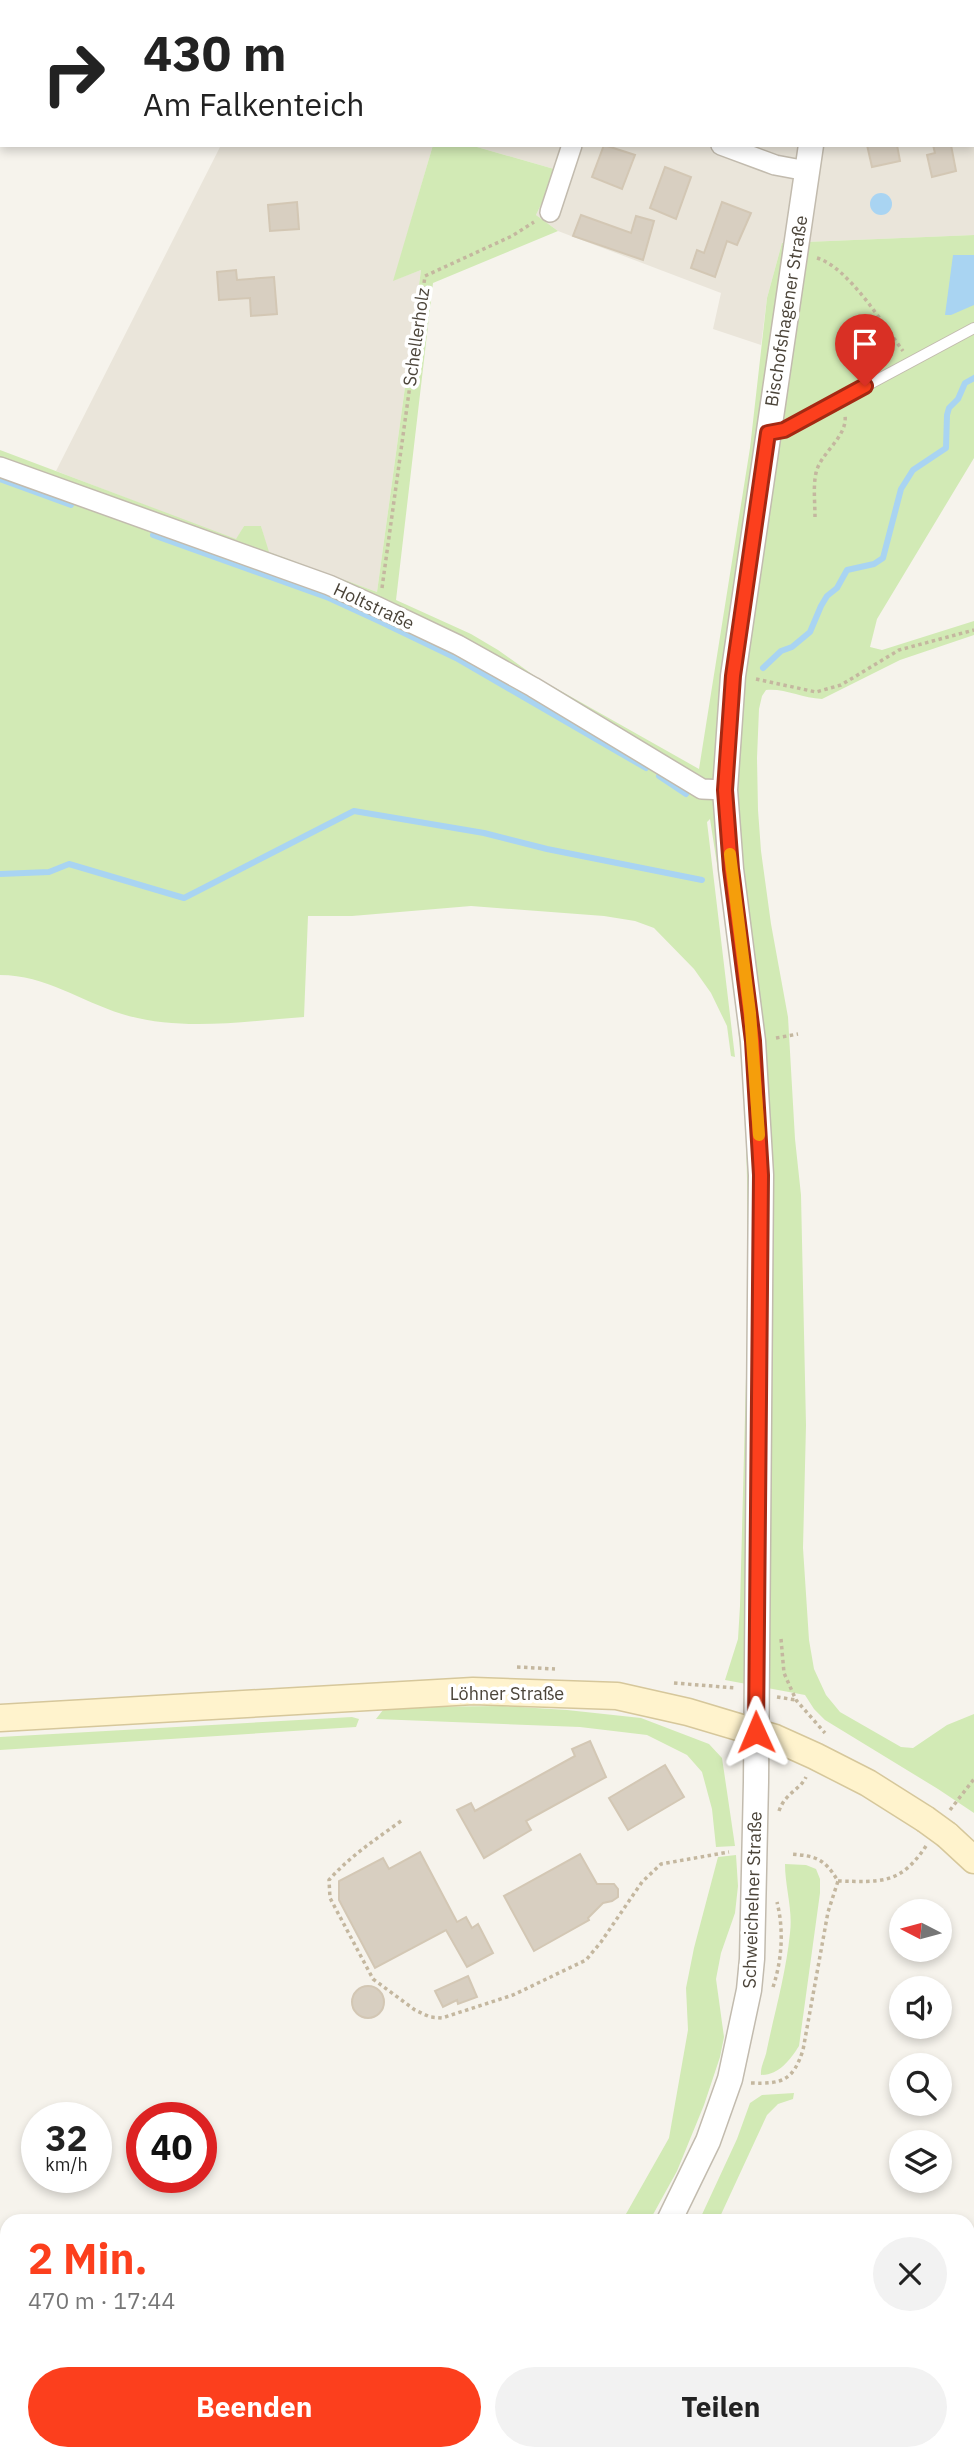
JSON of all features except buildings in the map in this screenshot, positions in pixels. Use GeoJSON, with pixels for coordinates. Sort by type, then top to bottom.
{"type":"FeatureCollection","features":[{"type":"Feature","properties":{"kind":"main road","name":"Löhner Straße"},"geometry":{"type":"LineString","coordinates":[[0,1718],[473,1691],[617,1696],[688,1712],[756,1732],[815,1756],[867,1783],[936,1828],[974,1860]]}},
{"type":"Feature","properties":{"kind":"street"},"geometry":{"type":"LineString","coordinates":[[550,212],[571,147]]}},
{"type":"Feature","properties":{"kind":"street"},"geometry":{"type":"LineString","coordinates":[[726,147],[775,165],[807,171]]}},
{"type":"Feature","properties":{"kind":"street","name":"Bischofshagener Straße"},"geometry":{"type":"LineString","coordinates":[[756,1732],[761,1175],[753,1041],[731,869],[725,790],[733,676],[811,147]]}},
{"type":"Feature","properties":{"kind":"street","name":"Holtstraße"},"geometry":{"type":"LineString","coordinates":[[0,467],[329,585],[458,645],[702,789],[725,790]]}},
{"type":"Feature","properties":{"kind":"street","name":"Schweichelner Straße"},"geometry":{"type":"LineString","coordinates":[[672,2214],[708,2141],[730,2079],[745,2011],[752,1959],[756,1732]]}},
{"type":"Feature","properties":{"kind":"lane"},"geometry":{"type":"LineString","coordinates":[[768,433],[784,430],[974,328]]}},
{"type":"Feature","properties":{"kind":"path","name":"Schellerholz"},"geometry":{"type":"LineString","coordinates":[[378,607],[425,276],[512,236],[550,212]]}},
{"type":"Feature","properties":{"kind":"path"},"geometry":{"type":"LineString","coordinates":[[811,256],[829,261],[859,291],[911,361]]}},
{"type":"Feature","properties":{"kind":"path"},"geometry":{"type":"LineString","coordinates":[[815,517],[816,472],[846,421],[842,399]]}},
{"type":"Feature","properties":{"kind":"path"},"geometry":{"type":"LineString","coordinates":[[733,676],[816,692],[841,685],[899,650],[974,630]]}},
{"type":"Feature","properties":{"kind":"path"},"geometry":{"type":"LineString","coordinates":[[796,1700],[825,1733]]}},
{"type":"Feature","properties":{"kind":"path"},"geometry":{"type":"LineString","coordinates":[[838,1881],[888,1880],[904,1872],[974,1779]]}},
{"type":"Feature","properties":{"kind":"path"},"geometry":{"type":"LineString","coordinates":[[401,1821],[353,1855],[328,1880],[330,1898],[373,1979],[415,2010],[430,2017],[442,2018],[513,1995],[586,1960],[642,1882],[661,1864],[729,1852]]}},
{"type":"Feature","properties":{"kind":"path"},"geometry":{"type":"LineString","coordinates":[[747,2082],[773,2084],[797,2069],[803,2050],[828,1912],[838,1881],[829,1866],[814,1856],[790,1854]]}},
{"type":"Feature","properties":{"kind":"shaded area"},"geometry":{"type":"Polygon","coordinates":[[[220,147],[432,147],[394,280],[421,270],[377,592],[268,552],[261,526],[244,526],[236,540],[56,471],[220,147]]]}},
{"type":"Feature","properties":{"kind":"shaded area"},"geometry":{"type":"Polygon","coordinates":[[[477,147],[974,147],[974,235],[782,243],[767,298],[761,345],[713,329],[721,293],[558,231],[536,215],[554,169],[477,147]]]}},
{"type":"Feature","properties":{"kind":"green space"},"geometry":{"type":"Polygon","coordinates":[[[432,147],[477,147],[554,169],[536,215],[558,231],[433,283],[396,600],[471,634],[536,677],[699,769],[750,448],[767,298],[782,243],[974,235],[974,458],[877,619],[870,647],[882,650],[974,621],[974,635],[900,660],[822,699],[780,690],[766,690],[759,709],[757,758],[761,851],[788,1017],[801,1195],[806,1425],[803,1548],[809,1640],[814,1669],[826,1695],[840,1712],[901,1747],[913,1748],[947,1725],[974,1714],[974,1813],[825,1720],[805,1695],[725,1680],[738,1639],[740,1606],[748,1302],[747,1179],[745,1102],[732,961],[710,819],[707,822],[735,1057],[731,1056],[727,1026],[711,993],[694,969],[654,928],[635,921],[604,916],[471,906],[352,916],[308,916],[304,1017],[213,1024],[167,1023],[122,1014],[33,979],[0,975],[0,450],[236,539],[244,526],[261,526],[269,552],[377,592],[421,270],[393,281],[432,147]]]}},
{"type":"Feature","properties":{"kind":"green space"},"geometry":{"type":"Polygon","coordinates":[[[502,1706],[641,1718],[709,1744],[722,1758],[735,1846],[716,1847],[712,1809],[702,1772],[687,1755],[647,1735],[580,1727],[376,1719],[383,1710],[408,1707],[502,1706]]]}},
{"type":"Feature","properties":{"kind":"green space"},"geometry":{"type":"Polygon","coordinates":[[[352,1717],[359,1719],[356,1727],[0,1750],[0,1737],[352,1717]]]}},
{"type":"Feature","properties":{"kind":"green space"},"geometry":{"type":"Polygon","coordinates":[[[736,1855],[738,1886],[735,1913],[721,1953],[716,1979],[724,2037],[720,2057],[677,2171],[653,2214],[626,2214],[669,2138],[688,2030],[686,1988],[718,1857],[736,1855]]]}},
{"type":"Feature","properties":{"kind":"green space"},"geometry":{"type":"Polygon","coordinates":[[[785,1864],[806,1865],[816,1869],[820,1879],[820,1893],[799,2046],[779,2070],[761,2075],[790,1933],[785,1864]]]}},
{"type":"Feature","properties":{"kind":"green space"},"geometry":{"type":"Polygon","coordinates":[[[794,2093],[793,2099],[778,2104],[767,2115],[721,2214],[702,2214],[737,2139],[750,2103],[762,2095],[794,2093]]]}},
{"type":"Feature","properties":{"kind":"water"},"geometry":{"type":"Polygon","coordinates":[[[881,193],[889,196],[892,204],[889,212],[881,215],[873,212],[870,204],[873,196],[881,193]]]}},
{"type":"Feature","properties":{"kind":"water"},"geometry":{"type":"Polygon","coordinates":[[[953,255],[974,255],[974,305],[945,315],[953,255]]]}},
{"type":"Feature","properties":{"kind":"waterway"},"geometry":{"type":"LineString","coordinates":[[763,668],[781,651],[792,647],[810,632],[821,606],[827,596],[837,588],[847,570],[874,564],[883,558],[901,489],[913,470],[946,448],[949,408],[958,399],[965,383],[974,378]]}},
{"type":"Feature","properties":{"kind":"waterway"},"geometry":{"type":"LineString","coordinates":[[0,479],[71,505]]}},
{"type":"Feature","properties":{"kind":"waterway"},"geometry":{"type":"LineString","coordinates":[[153,535],[329,598],[379,621],[456,658],[646,768]]}},
{"type":"Feature","properties":{"kind":"waterway"},"geometry":{"type":"LineString","coordinates":[[659,776],[686,794]]}},
{"type":"Feature","properties":{"kind":"waterway"},"geometry":{"type":"LineString","coordinates":[[0,874],[49,872],[69,864],[184,898],[354,811],[484,833],[547,849],[702,880]]}},
{"type":"Feature","properties":{"kind":"slow traffic"},"geometry":{"type":"LineString","coordinates":[[730,854],[750,1013],[759,1135]]}},
{"type":"Feature","properties":{"kind":"route"},"geometry":{"type":"LineString","coordinates":[[756,1732],[761,1175],[753,1041],[731,869],[725,790],[727,746],[733,676],[768,433],[784,430],[865,386]]}}]}
